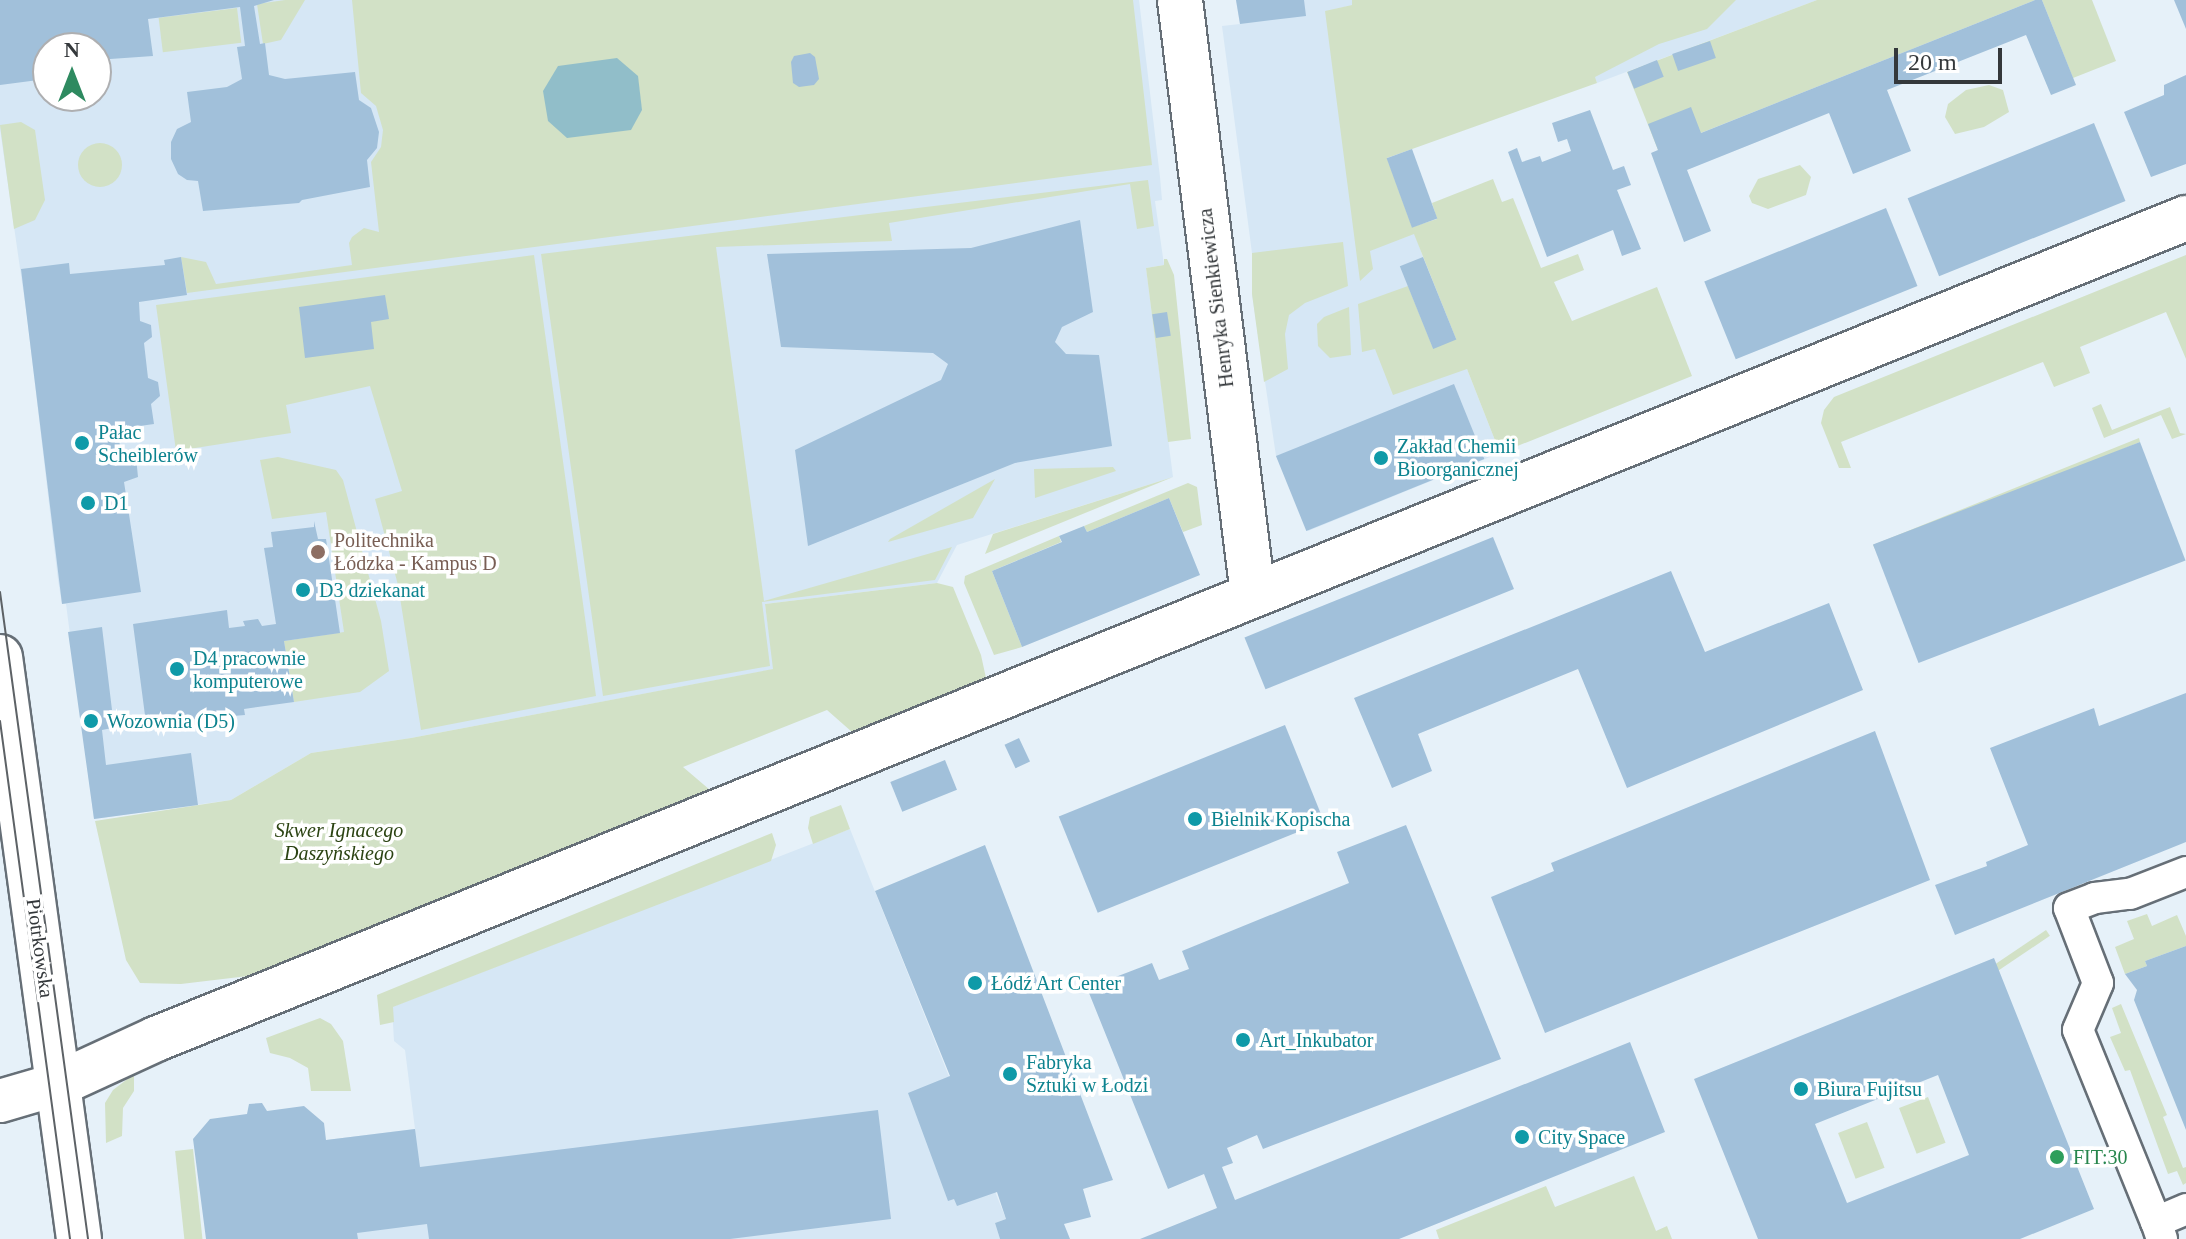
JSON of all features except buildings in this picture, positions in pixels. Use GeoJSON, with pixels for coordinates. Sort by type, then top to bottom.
{"type":"FeatureCollection","features":[{"type":"Feature","properties":{"kind":"street","name":"Henryka Sienkiewicza"},"geometry":{"type":"LineString","coordinates":[[1180,0],[1253,595]]}},
{"type":"Feature","properties":{"kind":"street"},"geometry":{"type":"LineString","coordinates":[[0,1101],[58,1084],[156,1039],[2186,218]]}},
{"type":"Feature","properties":{"kind":"street","name":"Piotrkowska"},"geometry":{"type":"LineString","coordinates":[[0,657],[79,1239]]}},
{"type":"Feature","properties":{"kind":"street"},"geometry":{"type":"LineString","coordinates":[[2186,872],[2130,894],[2095,898],[2069,908],[2098,983],[2078,1030],[2159,1230],[2186,1209]]}},
{"type":"Feature","properties":{"kind":"shaded area"},"geometry":{"type":"Polygon","coordinates":[[[0,0],[1139,0],[1160,177],[1162,200],[1155,201],[1164,265],[1146,268],[1173,477],[957,545],[937,583],[765,604],[774,669],[411,738],[311,753],[231,800],[94,819],[66,604],[62,604],[58,580],[27,317],[0,129],[0,0]]]}},
{"type":"Feature","properties":{"kind":"shaded area"},"geometry":{"type":"Polygon","coordinates":[[[1236,0],[1377,0],[1335,9],[1423,257],[1500,453],[1308,531],[1276,456],[1252,294],[1252,253],[1222,26],[1240,24],[1236,0]]]}},
{"type":"Feature","properties":{"kind":"shaded area"},"geometry":{"type":"Polygon","coordinates":[[[1566,0],[1817,0],[1597,83],[1566,0]]]}},
{"type":"Feature","properties":{"kind":"shaded area"},"geometry":{"type":"Polygon","coordinates":[[[850,829],[1006,1219],[995,1223],[1000,1239],[206,1239],[326,1140],[415,1129],[405,1050],[394,1041],[392,1007],[850,829]]]}},
{"type":"Feature","properties":{"kind":"green space"},"geometry":{"type":"Polygon","coordinates":[[[305,0],[281,40],[263,44],[257,4],[305,0]]]}},
{"type":"Feature","properties":{"kind":"green space"},"geometry":{"type":"Polygon","coordinates":[[[352,0],[1133,0],[1152,165],[187,293],[181,257],[206,262],[216,284],[352,265],[349,243],[352,237],[364,228],[379,232],[371,162],[381,147],[383,130],[376,106],[361,93],[352,0]]]}},
{"type":"Feature","properties":{"kind":"green space"},"geometry":{"type":"Polygon","coordinates":[[[1352,0],[1736,0],[1707,29],[1659,44],[1595,77],[1597,83],[1387,158],[1412,227],[1437,219],[1432,203],[1493,179],[1502,202],[1513,198],[1541,268],[1578,254],[1584,270],[1554,282],[1572,321],[1657,287],[1692,376],[1500,453],[1467,369],[1393,395],[1375,349],[1362,352],[1358,304],[1408,286],[1433,348],[1456,339],[1414,234],[1370,251],[1373,269],[1360,281],[1325,11],[1352,5],[1352,0]]]}},
{"type":"Feature","properties":{"kind":"green space"},"geometry":{"type":"Polygon","coordinates":[[[1817,0],[2035,0],[1658,150],[1627,72],[1817,0]]]}},
{"type":"Feature","properties":{"kind":"green space"},"geometry":{"type":"Polygon","coordinates":[[[2042,0],[2092,0],[2116,61],[2073,78],[2042,0]]]}},
{"type":"Feature","properties":{"kind":"green space"},"geometry":{"type":"Polygon","coordinates":[[[237,8],[241,43],[163,52],[159,18],[237,8]]]}},
{"type":"Feature","properties":{"kind":"green space"},"geometry":{"type":"Polygon","coordinates":[[[1989,85],[2003,90],[2009,112],[1984,127],[1955,134],[1945,117],[1948,104],[1966,90],[1989,85]]]}},
{"type":"Feature","properties":{"kind":"green space"},"geometry":{"type":"Polygon","coordinates":[[[21,122],[35,130],[45,200],[35,220],[14,229],[0,125],[21,122]]]}},
{"type":"Feature","properties":{"kind":"green space"},"geometry":{"type":"Polygon","coordinates":[[[100,143],[115,150],[122,165],[115,180],[100,187],[85,180],[78,165],[85,150],[100,143]]]}},
{"type":"Feature","properties":{"kind":"green space"},"geometry":{"type":"Polygon","coordinates":[[[1800,165],[1811,177],[1806,195],[1768,209],[1752,203],[1749,196],[1758,179],[1800,165]]]}},
{"type":"Feature","properties":{"kind":"green space"},"geometry":{"type":"Polygon","coordinates":[[[1148,180],[1154,226],[1137,229],[1130,184],[889,223],[892,241],[716,247],[764,601],[952,547],[935,580],[762,602],[770,666],[603,696],[541,254],[1148,180]]]}},
{"type":"Feature","properties":{"kind":"green space"},"geometry":{"type":"Polygon","coordinates":[[[1343,242],[1348,286],[1305,303],[1289,315],[1285,334],[1288,369],[1264,382],[1252,294],[1252,253],[1343,242]]]}},
{"type":"Feature","properties":{"kind":"green space"},"geometry":{"type":"Polygon","coordinates":[[[534,255],[596,696],[421,730],[398,585],[375,499],[402,491],[370,386],[286,405],[291,433],[176,451],[156,305],[534,255]]]}},
{"type":"Feature","properties":{"kind":"green space"},"geometry":{"type":"Polygon","coordinates":[[[2186,255],[2186,359],[2166,312],[2080,347],[2090,373],[2054,387],[2043,362],[1841,442],[1851,468],[1839,468],[1821,423],[1824,410],[1834,397],[2186,255]]]}},
{"type":"Feature","properties":{"kind":"green space"},"geometry":{"type":"Polygon","coordinates":[[[1164,259],[1167,259],[1174,275],[1191,439],[1168,442],[1146,268],[1164,265],[1164,259]]]}},
{"type":"Feature","properties":{"kind":"green space"},"geometry":{"type":"Polygon","coordinates":[[[1349,307],[1351,355],[1330,358],[1318,346],[1317,324],[1324,317],[1349,307]]]}},
{"type":"Feature","properties":{"kind":"green space"},"geometry":{"type":"Polygon","coordinates":[[[2101,404],[2112,430],[2170,407],[2180,433],[2186,434],[2172,439],[2161,415],[2104,438],[2092,408],[2101,404]]]}},
{"type":"Feature","properties":{"kind":"green space"},"geometry":{"type":"Polygon","coordinates":[[[2139,438],[2140,442],[1876,551],[1873,545],[2139,438]]]}},
{"type":"Feature","properties":{"kind":"green space"},"geometry":{"type":"Polygon","coordinates":[[[278,457],[336,470],[343,480],[381,621],[389,671],[360,692],[294,702],[284,641],[344,632],[326,512],[272,519],[260,460],[278,457]]]}},
{"type":"Feature","properties":{"kind":"green space"},"geometry":{"type":"Polygon","coordinates":[[[1113,467],[1116,471],[1035,498],[1034,469],[1113,467]]]}},
{"type":"Feature","properties":{"kind":"green space"},"geometry":{"type":"Polygon","coordinates":[[[1173,477],[985,554],[993,534],[1173,477]]]}},
{"type":"Feature","properties":{"kind":"green space"},"geometry":{"type":"Polygon","coordinates":[[[995,479],[973,518],[888,542],[890,539],[995,479]]]}},
{"type":"Feature","properties":{"kind":"green space"},"geometry":{"type":"Polygon","coordinates":[[[1188,483],[1197,487],[1202,525],[1183,532],[1169,498],[1087,532],[1084,526],[1188,483]]]}},
{"type":"Feature","properties":{"kind":"green space"},"geometry":{"type":"Polygon","coordinates":[[[1059,536],[1061,542],[992,571],[1022,647],[994,655],[964,583],[965,576],[1059,536]]]}},
{"type":"Feature","properties":{"kind":"green space","name":"Skwer Ignacego Daszyńskiego"},"geometry":{"type":"Polygon","coordinates":[[[937,583],[953,587],[981,655],[986,678],[852,732],[827,710],[683,767],[710,790],[248,976],[181,984],[140,983],[126,960],[95,821],[231,800],[311,753],[411,738],[773,669],[765,604],[937,583]]]}},
{"type":"Feature","properties":{"kind":"green space"},"geometry":{"type":"Polygon","coordinates":[[[841,805],[850,829],[813,844],[808,828],[810,817],[841,805]]]}},
{"type":"Feature","properties":{"kind":"green space"},"geometry":{"type":"Polygon","coordinates":[[[772,833],[776,845],[771,861],[393,1007],[394,1022],[380,1025],[377,995],[772,833]]]}},
{"type":"Feature","properties":{"kind":"green space"},"geometry":{"type":"Polygon","coordinates":[[[2147,914],[2152,926],[2177,915],[2186,936],[2186,946],[2145,961],[2147,966],[2125,974],[2115,947],[2134,939],[2127,921],[2147,914]]]}},
{"type":"Feature","properties":{"kind":"green space"},"geometry":{"type":"Polygon","coordinates":[[[2046,930],[2050,936],[1865,1061],[1861,1055],[2046,930]]]}},
{"type":"Feature","properties":{"kind":"green space"},"geometry":{"type":"Polygon","coordinates":[[[2121,1004],[2167,1115],[2163,1117],[2183,1168],[2186,1167],[2186,1183],[2183,1185],[2177,1171],[2168,1174],[2130,1070],[2125,1071],[2110,1037],[2121,1033],[2112,1008],[2121,1004]]]}},
{"type":"Feature","properties":{"kind":"green space"},"geometry":{"type":"Polygon","coordinates":[[[320,1018],[331,1024],[343,1041],[351,1091],[311,1091],[308,1068],[290,1058],[270,1053],[266,1038],[320,1018]]]}},
{"type":"Feature","properties":{"kind":"green space"},"geometry":{"type":"Polygon","coordinates":[[[134,1074],[134,1091],[123,1108],[122,1136],[106,1143],[105,1103],[113,1090],[134,1074]]]}},
{"type":"Feature","properties":{"kind":"green space"},"geometry":{"type":"Polygon","coordinates":[[[1928,1097],[1946,1143],[1917,1154],[1899,1108],[1928,1097]]]}},
{"type":"Feature","properties":{"kind":"green space"},"geometry":{"type":"Polygon","coordinates":[[[1867,1122],[1885,1168],[1856,1179],[1838,1133],[1867,1122]]]}},
{"type":"Feature","properties":{"kind":"green space"},"geometry":{"type":"Polygon","coordinates":[[[193,1149],[202,1239],[184,1239],[175,1151],[193,1149]]]}},
{"type":"Feature","properties":{"kind":"green space"},"geometry":{"type":"Polygon","coordinates":[[[1634,1176],[1656,1231],[1667,1226],[1672,1239],[1439,1239],[1436,1230],[1546,1186],[1555,1207],[1634,1176]]]}},
{"type":"Feature","properties":{"kind":"water"},"geometry":{"type":"Polygon","coordinates":[[[617,58],[638,76],[642,110],[631,130],[567,138],[548,121],[543,91],[558,66],[617,58]]]}},
{"type":"Feature","properties":{"kind":"tram line"},"geometry":{"type":"LineString","coordinates":[[0,592],[88,1239]]}},
{"type":"Feature","properties":{"kind":"tram line"},"geometry":{"type":"LineString","coordinates":[[0,721],[70,1239]]}},
{"type":"Feature","properties":{"kind":"place","name":"Pałac Scheiblerów"},"geometry":{"type":"Point","coordinates":[82,443]}},
{"type":"Feature","properties":{"kind":"place","name":"Zakład Chemii Bioorganicznej"},"geometry":{"type":"Point","coordinates":[1381,458]}},
{"type":"Feature","properties":{"kind":"place","name":"D1"},"geometry":{"type":"Point","coordinates":[88,503]}},
{"type":"Feature","properties":{"kind":"place","name":"Politechnika Łódzka - Kampus D"},"geometry":{"type":"Point","coordinates":[318,552]}},
{"type":"Feature","properties":{"kind":"place","name":"D3 dziekanat"},"geometry":{"type":"Point","coordinates":[303,590]}},
{"type":"Feature","properties":{"kind":"place","name":"D4 pracownie komputerowe"},"geometry":{"type":"Point","coordinates":[177,669]}},
{"type":"Feature","properties":{"kind":"place","name":"Wozownia (D5)"},"geometry":{"type":"Point","coordinates":[91,721]}},
{"type":"Feature","properties":{"kind":"place","name":"Bielnik Kopischa"},"geometry":{"type":"Point","coordinates":[1195,819]}},
{"type":"Feature","properties":{"kind":"place","name":"Łódź Art Center"},"geometry":{"type":"Point","coordinates":[975,983]}},
{"type":"Feature","properties":{"kind":"place","name":"Art_Inkubator"},"geometry":{"type":"Point","coordinates":[1243,1040]}},
{"type":"Feature","properties":{"kind":"place","name":"Fabryka Sztuki w Łodzi"},"geometry":{"type":"Point","coordinates":[1010,1074]}},
{"type":"Feature","properties":{"kind":"place","name":"Biura Fujitsu"},"geometry":{"type":"Point","coordinates":[1801,1089]}},
{"type":"Feature","properties":{"kind":"place","name":"City Space"},"geometry":{"type":"Point","coordinates":[1522,1137]}},
{"type":"Feature","properties":{"kind":"place","name":"FIT:30"},"geometry":{"type":"Point","coordinates":[2057,1157]}}]}
